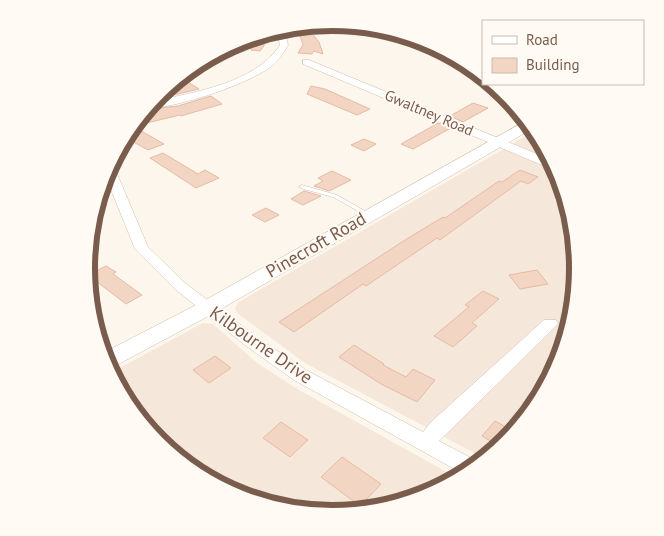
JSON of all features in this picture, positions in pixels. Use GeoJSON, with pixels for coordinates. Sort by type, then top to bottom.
{"type":"FeatureCollection","features":[{"type":"Feature","properties":{"kind":"street"},"geometry":{"type":"LineString","coordinates":[[164,102],[201,93],[255,72],[276,58],[284,45],[282,37]]}},
{"type":"Feature","properties":{"kind":"street","name":"Gwaltney Road"},"geometry":{"type":"LineString","coordinates":[[306,62],[543,161]]}},
{"type":"Feature","properties":{"kind":"street","name":"Pinecroft Road"},"geometry":{"type":"LineString","coordinates":[[113,358],[207,308],[523,128]]}},
{"type":"Feature","properties":{"kind":"street","name":"Kilbourne Drive"},"geometry":{"type":"LineString","coordinates":[[113,177],[142,249],[180,286],[207,308],[300,375],[465,464]]}},
{"type":"Feature","properties":{"kind":"street"},"geometry":{"type":"LineString","coordinates":[[426,443],[438,427],[550,324]]}},
{"type":"Feature","properties":{"kind":"lane"},"geometry":{"type":"LineString","coordinates":[[302,187],[335,196],[369,215]]}},
{"type":"Feature","properties":{"kind":"shaded area"},"geometry":{"type":"Polygon","coordinates":[[[528,135],[551,177],[561,207],[567,237],[569,268],[567,299],[561,329],[551,359],[529,400],[510,424],[478,455],[305,363],[237,313],[235,308],[239,302],[528,135]]]}},
{"type":"Feature","properties":{"kind":"shaded area"},"geometry":{"type":"Polygon","coordinates":[[[203,323],[213,324],[257,363],[299,390],[449,473],[423,487],[393,497],[363,503],[332,505],[301,503],[271,497],[227,480],[200,465],[176,446],[144,412],[118,369],[203,323]]]}},
{"type":"Feature","properties":{"kind":"building"},"geometry":{"type":"Polygon","coordinates":[[[311,32],[319,42],[323,54],[314,51],[312,54],[298,53],[303,45],[299,33],[311,32]]]}},
{"type":"Feature","properties":{"kind":"building"},"geometry":{"type":"Polygon","coordinates":[[[264,41],[264,46],[260,51],[251,50],[251,46],[264,41]]]}},
{"type":"Feature","properties":{"kind":"building"},"geometry":{"type":"Polygon","coordinates":[[[186,81],[199,89],[170,96],[186,81]]]}},
{"type":"Feature","properties":{"kind":"building"},"geometry":{"type":"Polygon","coordinates":[[[311,86],[325,89],[370,109],[357,115],[307,94],[311,86]]]}},
{"type":"Feature","properties":{"kind":"building"},"geometry":{"type":"Polygon","coordinates":[[[211,96],[222,104],[181,116],[144,123],[158,108],[178,106],[211,96]]]}},
{"type":"Feature","properties":{"kind":"building"},"geometry":{"type":"Polygon","coordinates":[[[473,103],[488,108],[463,122],[450,116],[473,103]]]}},
{"type":"Feature","properties":{"kind":"building"},"geometry":{"type":"Polygon","coordinates":[[[438,123],[451,128],[413,149],[401,144],[438,123]]]}},
{"type":"Feature","properties":{"kind":"building"},"geometry":{"type":"Polygon","coordinates":[[[140,130],[164,144],[148,150],[132,141],[140,130]]]}},
{"type":"Feature","properties":{"kind":"building"},"geometry":{"type":"Polygon","coordinates":[[[364,139],[376,144],[364,151],[351,145],[364,139]]]}},
{"type":"Feature","properties":{"kind":"building"},"geometry":{"type":"Polygon","coordinates":[[[163,153],[198,174],[205,170],[219,178],[196,188],[150,158],[163,153]]]}},
{"type":"Feature","properties":{"kind":"building"},"geometry":{"type":"Polygon","coordinates":[[[520,170],[538,177],[528,184],[521,181],[440,240],[437,238],[366,286],[363,284],[294,332],[279,322],[405,240],[443,217],[445,218],[499,181],[502,182],[520,170]]]}},
{"type":"Feature","properties":{"kind":"building"},"geometry":{"type":"Polygon","coordinates":[[[332,171],[351,180],[329,191],[314,186],[323,181],[318,178],[332,171]]]}},
{"type":"Feature","properties":{"kind":"building"},"geometry":{"type":"Polygon","coordinates":[[[304,191],[321,196],[303,205],[291,199],[304,191]]]}},
{"type":"Feature","properties":{"kind":"building"},"geometry":{"type":"Polygon","coordinates":[[[266,208],[279,215],[265,222],[252,215],[266,208]]]}},
{"type":"Feature","properties":{"kind":"building"},"geometry":{"type":"Polygon","coordinates":[[[106,266],[116,272],[113,274],[142,295],[126,304],[96,281],[95,271],[106,266]]]}},
{"type":"Feature","properties":{"kind":"building"},"geometry":{"type":"Polygon","coordinates":[[[537,270],[548,284],[520,289],[509,275],[537,270]]]}},
{"type":"Feature","properties":{"kind":"building"},"geometry":{"type":"Polygon","coordinates":[[[483,291],[499,299],[472,323],[477,326],[453,347],[434,336],[469,307],[465,305],[483,291]]]}},
{"type":"Feature","properties":{"kind":"building"},"geometry":{"type":"Polygon","coordinates":[[[354,345],[383,365],[406,377],[413,369],[435,380],[417,402],[381,384],[339,357],[354,345]]]}},
{"type":"Feature","properties":{"kind":"building"},"geometry":{"type":"Polygon","coordinates":[[[215,356],[231,368],[209,383],[193,370],[215,356]]]}},
{"type":"Feature","properties":{"kind":"building"},"geometry":{"type":"Polygon","coordinates":[[[495,421],[507,427],[492,442],[482,436],[495,421]]]}},
{"type":"Feature","properties":{"kind":"building"},"geometry":{"type":"Polygon","coordinates":[[[281,422],[308,440],[290,457],[263,438],[281,422]]]}},
{"type":"Feature","properties":{"kind":"building"},"geometry":{"type":"Polygon","coordinates":[[[342,457],[381,484],[363,503],[357,503],[321,477],[342,457]]]}}]}
